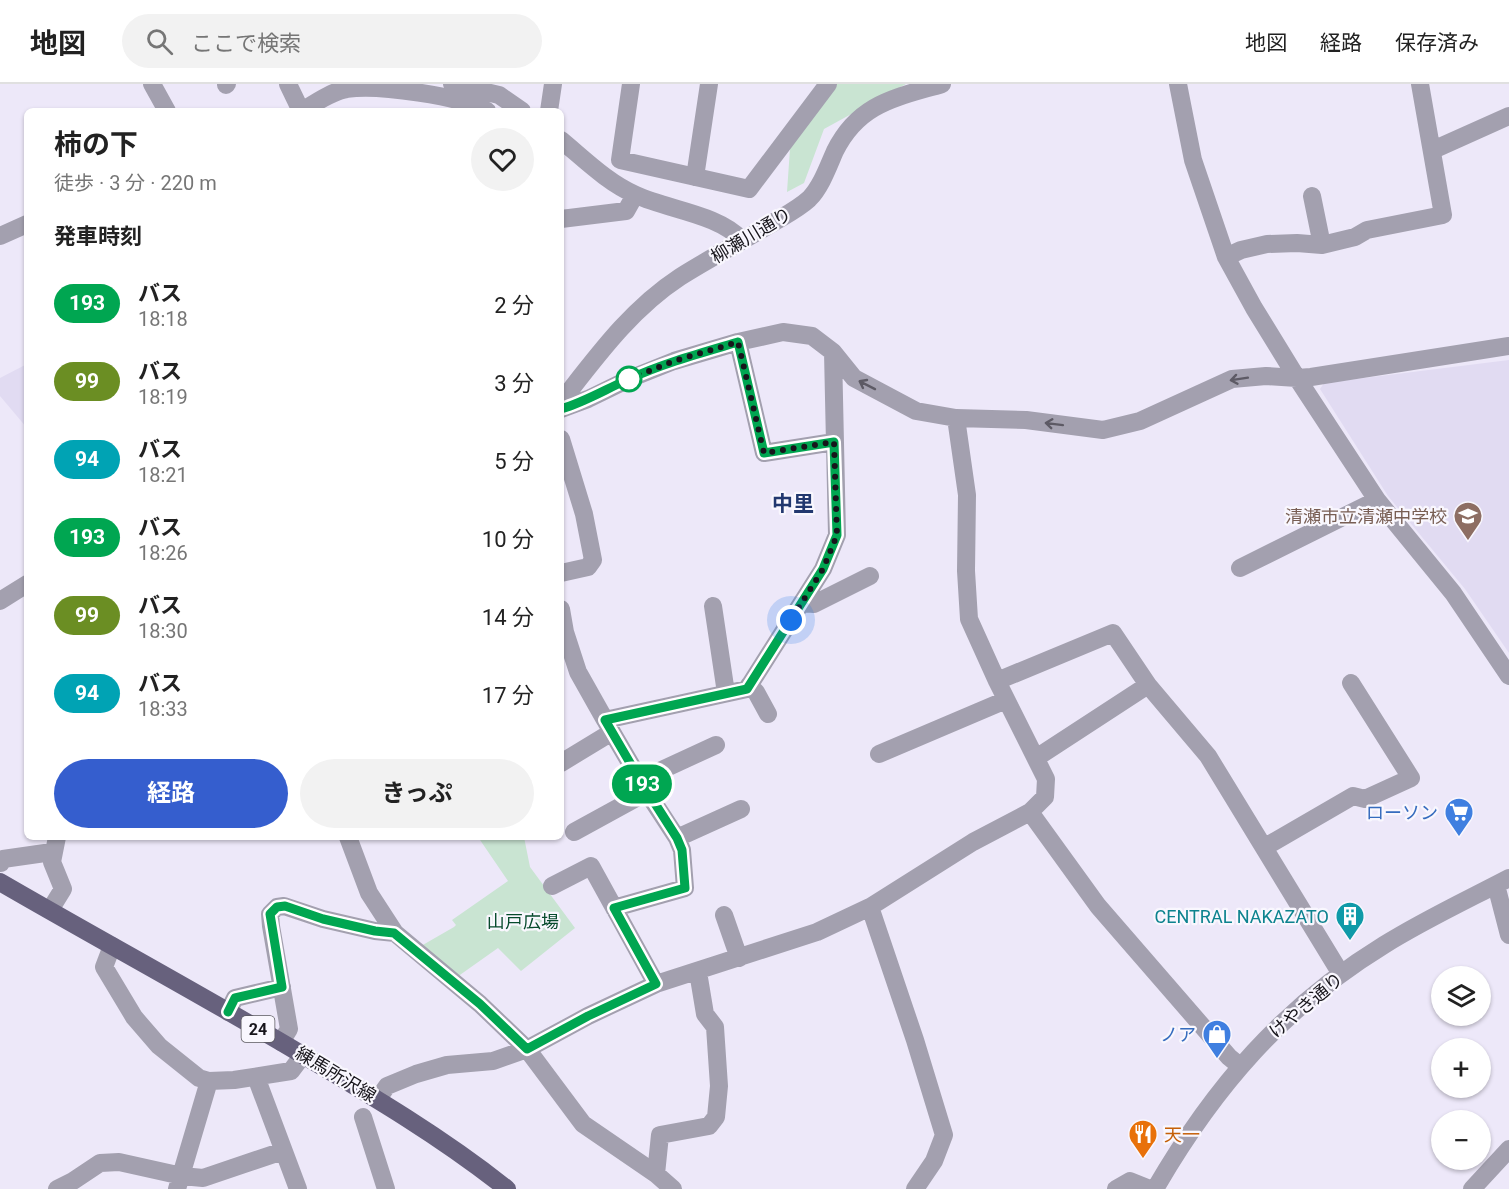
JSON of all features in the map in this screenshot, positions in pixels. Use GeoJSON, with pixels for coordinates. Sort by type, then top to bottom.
{"type":"FeatureCollection","features":[{"type":"Feature","properties":{"kind":"main road","name":"練馬所沢線"},"geometry":{"type":"LineString","coordinates":[[0,882],[303,1054],[440,1138],[507,1189]]}},
{"type":"Feature","properties":{"kind":"street"},"geometry":{"type":"LineString","coordinates":[[152,84],[165,108]]}},
{"type":"Feature","properties":{"kind":"street"},"geometry":{"type":"LineString","coordinates":[[288,84],[300,108]]}},
{"type":"Feature","properties":{"kind":"street"},"geometry":{"type":"LineString","coordinates":[[452,84],[499,95],[518,108]]}},
{"type":"Feature","properties":{"kind":"street"},"geometry":{"type":"LineString","coordinates":[[549,108],[553,84]]}},
{"type":"Feature","properties":{"kind":"street"},"geometry":{"type":"LineString","coordinates":[[631,84],[620,160],[749,189],[828,84]]}},
{"type":"Feature","properties":{"kind":"street"},"geometry":{"type":"LineString","coordinates":[[695,177],[709,84]]}},
{"type":"Feature","properties":{"kind":"street","name":"柳瀬川通り"},"geometry":{"type":"LineString","coordinates":[[564,398],[629,318],[680,278],[810,198],[848,129],[865,113],[891,99],[942,84]]}},
{"type":"Feature","properties":{"kind":"street"},"geometry":{"type":"LineString","coordinates":[[1178,84],[1193,160],[1226,257],[1254,308],[1377,500],[1452,593],[1509,676]]}},
{"type":"Feature","properties":{"kind":"street"},"geometry":{"type":"LineString","coordinates":[[1226,257],[1241,250],[1267,244],[1322,245],[1355,237],[1367,230],[1443,215],[1433,150],[1426,122],[1422,85]]}},
{"type":"Feature","properties":{"kind":"street"},"geometry":{"type":"LineString","coordinates":[[307,108],[344,89],[368,86],[432,103],[467,108]]}},
{"type":"Feature","properties":{"kind":"street"},"geometry":{"type":"LineString","coordinates":[[1433,150],[1509,116]]}},
{"type":"Feature","properties":{"kind":"street"},"geometry":{"type":"LineString","coordinates":[[564,143],[600,173],[635,195],[720,224],[736,233],[742,240]]}},
{"type":"Feature","properties":{"kind":"street"},"geometry":{"type":"LineString","coordinates":[[564,219],[626,211],[635,195]]}},
{"type":"Feature","properties":{"kind":"street"},"geometry":{"type":"LineString","coordinates":[[1312,196],[1322,245]]}},
{"type":"Feature","properties":{"kind":"street"},"geometry":{"type":"LineString","coordinates":[[0,236],[24,225]]}},
{"type":"Feature","properties":{"kind":"street"},"geometry":{"type":"LineString","coordinates":[[564,408],[674,361],[770,334],[796,333],[812,336],[833,352],[854,378],[916,411],[956,418],[1026,420],[1104,430],[1140,421],[1232,379],[1266,376],[1297,378],[1509,346]]}},
{"type":"Feature","properties":{"kind":"street"},"geometry":{"type":"LineString","coordinates":[[738,342],[764,453],[834,442]]}},
{"type":"Feature","properties":{"kind":"street"},"geometry":{"type":"LineString","coordinates":[[564,761],[609,726],[747,689],[823,569],[837,535],[833,352]]}},
{"type":"Feature","properties":{"kind":"street"},"geometry":{"type":"LineString","coordinates":[[378,1100],[387,1086],[416,1074],[447,1065],[493,1061],[527,1049],[588,1016],[656,984],[818,932],[870,907],[973,842],[1030,812],[1044,798],[1046,779],[969,619],[966,571],[967,495],[956,418]]}},
{"type":"Feature","properties":{"kind":"street"},"geometry":{"type":"LineString","coordinates":[[564,449],[584,514],[592,560],[588,567],[564,572]]}},
{"type":"Feature","properties":{"kind":"street"},"geometry":{"type":"LineString","coordinates":[[1240,568],[1377,500]]}},
{"type":"Feature","properties":{"kind":"street"},"geometry":{"type":"LineString","coordinates":[[802,603],[814,604],[870,576]]}},
{"type":"Feature","properties":{"kind":"street"},"geometry":{"type":"LineString","coordinates":[[0,600],[24,586]]}},
{"type":"Feature","properties":{"kind":"street"},"geometry":{"type":"LineString","coordinates":[[713,606],[726,693]]}},
{"type":"Feature","properties":{"kind":"street"},"geometry":{"type":"LineString","coordinates":[[564,626],[570,674],[609,726],[682,850],[685,888],[614,908]]}},
{"type":"Feature","properties":{"kind":"street"},"geometry":{"type":"LineString","coordinates":[[997,681],[1113,633],[1148,684],[1208,756],[1341,974]]}},
{"type":"Feature","properties":{"kind":"street"},"geometry":{"type":"LineString","coordinates":[[1265,847],[1353,796],[1365,799],[1411,778],[1351,682]]}},
{"type":"Feature","properties":{"kind":"street"},"geometry":{"type":"LineString","coordinates":[[1036,758],[1148,684]]}},
{"type":"Feature","properties":{"kind":"street"},"geometry":{"type":"LineString","coordinates":[[749,685],[756,692],[768,714]]}},
{"type":"Feature","properties":{"kind":"street"},"geometry":{"type":"LineString","coordinates":[[879,754],[1006,700]]}},
{"type":"Feature","properties":{"kind":"street"},"geometry":{"type":"LineString","coordinates":[[574,832],[643,786],[716,745]]}},
{"type":"Feature","properties":{"kind":"street"},"geometry":{"type":"LineString","coordinates":[[677,838],[741,809]]}},
{"type":"Feature","properties":{"kind":"street"},"geometry":{"type":"LineString","coordinates":[[1030,812],[1098,906],[1229,1058],[1239,1066]]}},
{"type":"Feature","properties":{"kind":"street"},"geometry":{"type":"LineString","coordinates":[[349,840],[369,893],[394,933],[480,1004],[527,1049],[583,1124],[656,1174],[673,1189]]}},
{"type":"Feature","properties":{"kind":"street"},"geometry":{"type":"LineString","coordinates":[[1,863],[3,859],[55,845],[52,862],[63,889],[50,910]]}},
{"type":"Feature","properties":{"kind":"street"},"geometry":{"type":"LineString","coordinates":[[552,886],[591,867],[656,984]]}},
{"type":"Feature","properties":{"kind":"street"},"geometry":{"type":"LineString","coordinates":[[1502,882],[1509,935]]}},
{"type":"Feature","properties":{"kind":"street","name":"けやき通り"},"geometry":{"type":"LineString","coordinates":[[1155,1189],[1207,1107],[1239,1066],[1285,1020],[1341,974],[1384,945],[1502,882]]}},
{"type":"Feature","properties":{"kind":"street"},"geometry":{"type":"LineString","coordinates":[[281,1042],[289,1029],[270,914],[277,907],[285,906],[323,919],[394,933]]}},
{"type":"Feature","properties":{"kind":"street"},"geometry":{"type":"LineString","coordinates":[[870,907],[944,1135],[934,1161],[915,1189]]}},
{"type":"Feature","properties":{"kind":"street"},"geometry":{"type":"LineString","coordinates":[[724,915],[739,958]]}},
{"type":"Feature","properties":{"kind":"street"},"geometry":{"type":"LineString","coordinates":[[112,946],[104,967],[134,1017],[159,1046],[199,1078],[209,1081],[291,1071],[303,1054]]}},
{"type":"Feature","properties":{"kind":"street"},"geometry":{"type":"LineString","coordinates":[[656,1174],[660,1135],[709,1126],[716,1117],[719,1086],[716,1027],[705,1014],[698,972]]}},
{"type":"Feature","properties":{"kind":"street"},"geometry":{"type":"LineString","coordinates":[[228,1012],[235,998],[282,987]]}},
{"type":"Feature","properties":{"kind":"street"},"geometry":{"type":"LineString","coordinates":[[256,1077],[298,1189]]}},
{"type":"Feature","properties":{"kind":"street"},"geometry":{"type":"LineString","coordinates":[[179,1183],[209,1081]]}},
{"type":"Feature","properties":{"kind":"street"},"geometry":{"type":"LineString","coordinates":[[363,1117],[386,1189]]}},
{"type":"Feature","properties":{"kind":"street"},"geometry":{"type":"LineString","coordinates":[[1472,1189],[1509,1149]]}},
{"type":"Feature","properties":{"kind":"street"},"geometry":{"type":"LineString","coordinates":[[57,1189],[100,1163],[119,1162],[179,1183],[203,1178],[283,1151]]}},
{"type":"Feature","properties":{"kind":"street"},"geometry":{"type":"LineString","coordinates":[[1116,1189],[1130,1181],[1150,1189]]}},
{"type":"Feature","properties":{"kind":"shaded area","name":"清瀬市立清瀬中学校"},"geometry":{"type":"Polygon","coordinates":[[[1509,360],[1509,653],[1465,589],[1388,496],[1320,389],[1324,383],[1509,360]]]}},
{"type":"Feature","properties":{"kind":"shaded area"},"geometry":{"type":"Polygon","coordinates":[[[24,366],[24,424],[0,396],[0,378],[24,366]]]}},
{"type":"Feature","properties":{"kind":"green space"},"geometry":{"type":"Polygon","coordinates":[[[830,84],[906,84],[824,129],[804,183],[787,192],[791,134],[830,84]]]}},
{"type":"Feature","properties":{"kind":"green space","name":"山戸広場"},"geometry":{"type":"Polygon","coordinates":[[[480,840],[525,840],[530,867],[575,928],[521,971],[498,948],[457,977],[421,946],[454,927],[456,925],[452,920],[508,881],[480,840]]]}},
{"type":"Feature","properties":{"kind":"bus line","name":"193"},"geometry":{"type":"LineString","coordinates":[[228,1012],[235,998],[282,987],[270,914],[277,907],[285,906],[323,919],[394,933],[480,1004],[527,1049],[588,1016],[656,984],[614,908],[685,888],[682,850],[677,838],[605,720],[747,689],[823,569],[837,535],[834,442],[764,453],[738,342],[674,361],[564,408]]}},
{"type":"Feature","properties":{"kind":"place","name":"清瀬市立清瀬中学校"},"geometry":{"type":"Point","coordinates":[1468,542]}},
{"type":"Feature","properties":{"kind":"place","name":"ローソン"},"geometry":{"type":"Point","coordinates":[1459,838]}},
{"type":"Feature","properties":{"kind":"place","name":"CENTRAL NAKAZATO"},"geometry":{"type":"Point","coordinates":[1350,942]}},
{"type":"Feature","properties":{"kind":"place","name":"ノア"},"geometry":{"type":"Point","coordinates":[1217,1060]}},
{"type":"Feature","properties":{"kind":"place","name":"天一"},"geometry":{"type":"Point","coordinates":[1143,1160]}},
{"type":"Feature","properties":{"kind":"district","name":"中里"},"geometry":{"type":"Point","coordinates":[793,504]}},
{"type":"Feature","properties":{"kind":"route"},"geometry":{"type":"LineString","coordinates":[[629,379],[674,361],[738,342],[764,453],[834,442],[837,535],[823,569],[791,620]]}}]}
